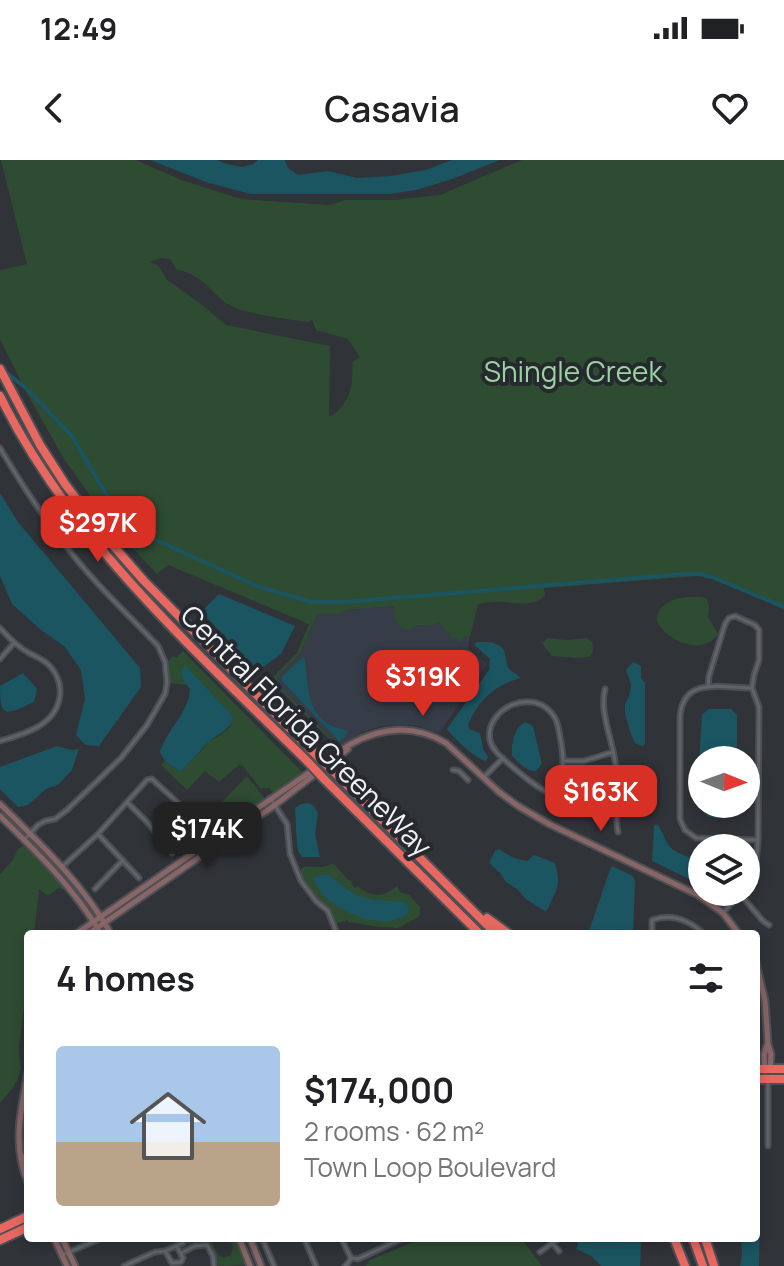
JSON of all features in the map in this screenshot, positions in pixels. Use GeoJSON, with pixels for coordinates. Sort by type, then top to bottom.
{"type":"FeatureCollection","features":[{"type":"Feature","properties":{"kind":"highway","name":"Central Florida GreeneWay"},"geometry":{"type":"LineString","coordinates":[[0,369],[56,471],[103,534],[144,581],[492,930]]}},
{"type":"Feature","properties":{"kind":"highway","name":"Central Florida GreeneWay"},"geometry":{"type":"LineString","coordinates":[[0,396],[38,464],[94,542],[136,589],[476,930]]}},
{"type":"Feature","properties":{"kind":"highway"},"geometry":{"type":"LineString","coordinates":[[423,860],[504,930]]}},
{"type":"Feature","properties":{"kind":"highway"},"geometry":{"type":"LineString","coordinates":[[414,868],[468,930]]}},
{"type":"Feature","properties":{"kind":"highway"},"geometry":{"type":"LineString","coordinates":[[765,1071],[784,1069]]}},
{"type":"Feature","properties":{"kind":"highway"},"geometry":{"type":"LineString","coordinates":[[765,1071],[784,1079]]}},
{"type":"Feature","properties":{"kind":"highway"},"geometry":{"type":"LineString","coordinates":[[0,1229],[24,1218]]}},
{"type":"Feature","properties":{"kind":"highway"},"geometry":{"type":"LineString","coordinates":[[0,1240],[24,1229]]}},
{"type":"Feature","properties":{"kind":"highway"},"geometry":{"type":"LineString","coordinates":[[676,1242],[688,1266]]}},
{"type":"Feature","properties":{"kind":"highway"},"geometry":{"type":"LineString","coordinates":[[682,1242],[688,1266]]}},
{"type":"Feature","properties":{"kind":"highway"},"geometry":{"type":"LineString","coordinates":[[694,1242],[703,1266]]}},
{"type":"Feature","properties":{"kind":"highway"},"geometry":{"type":"LineString","coordinates":[[706,1242],[714,1266]]}},
{"type":"Feature","properties":{"kind":"street"},"geometry":{"type":"LineString","coordinates":[[0,448],[69,551],[158,646],[167,670],[165,694],[158,708],[121,758],[60,816],[38,825],[24,840]]}},
{"type":"Feature","properties":{"kind":"street"},"geometry":{"type":"LineString","coordinates":[[708,687],[729,618],[735,616],[755,625],[759,630],[759,660],[752,688],[759,707],[758,834]]}},
{"type":"Feature","properties":{"kind":"street"},"geometry":{"type":"LineString","coordinates":[[0,628],[14,643],[40,658],[57,676],[60,690],[54,714],[43,725],[0,741]]}},
{"type":"Feature","properties":{"kind":"street"},"geometry":{"type":"LineString","coordinates":[[0,659],[14,643]]}},
{"type":"Feature","properties":{"kind":"street"},"geometry":{"type":"LineString","coordinates":[[690,834],[680,819],[681,705],[689,693],[699,688],[752,688]]}},
{"type":"Feature","properties":{"kind":"street"},"geometry":{"type":"LineString","coordinates":[[605,689],[605,715],[618,795],[618,832]]}},
{"type":"Feature","properties":{"kind":"street"},"geometry":{"type":"LineString","coordinates":[[551,794],[564,770],[557,720],[549,709],[539,703],[512,703],[492,724],[491,743],[520,774],[551,794],[567,799]]}},
{"type":"Feature","properties":{"kind":"street"},"geometry":{"type":"LineString","coordinates":[[103,920],[270,798],[361,738],[387,730],[417,731],[436,737],[499,792],[534,817],[684,888],[723,913],[736,930]]}},
{"type":"Feature","properties":{"kind":"street"},"geometry":{"type":"LineString","coordinates":[[84,930],[219,844],[361,738]]}},
{"type":"Feature","properties":{"kind":"street"},"geometry":{"type":"LineString","coordinates":[[564,761],[584,761],[613,752]]}},
{"type":"Feature","properties":{"kind":"street"},"geometry":{"type":"LineString","coordinates":[[484,777],[503,758]]}},
{"type":"Feature","properties":{"kind":"street"},"geometry":{"type":"LineString","coordinates":[[453,770],[459,771],[468,780]]}},
{"type":"Feature","properties":{"kind":"street"},"geometry":{"type":"LineString","coordinates":[[63,866],[98,834],[147,780],[152,779],[189,813],[211,840],[219,844]]}},
{"type":"Feature","properties":{"kind":"street"},"geometry":{"type":"LineString","coordinates":[[270,798],[287,824],[290,854],[301,881],[328,911],[335,930]]}},
{"type":"Feature","properties":{"kind":"street"},"geometry":{"type":"LineString","coordinates":[[127,802],[172,853]]}},
{"type":"Feature","properties":{"kind":"street"},"geometry":{"type":"LineString","coordinates":[[0,804],[63,866],[109,930]]}},
{"type":"Feature","properties":{"kind":"street"},"geometry":{"type":"LineString","coordinates":[[0,816],[60,878],[99,930]]}},
{"type":"Feature","properties":{"kind":"street"},"geometry":{"type":"LineString","coordinates":[[98,834],[139,878]]}},
{"type":"Feature","properties":{"kind":"street"},"geometry":{"type":"LineString","coordinates":[[95,889],[123,859]]}},
{"type":"Feature","properties":{"kind":"street"},"geometry":{"type":"LineString","coordinates":[[723,913],[729,906]]}},
{"type":"Feature","properties":{"kind":"street"},"geometry":{"type":"LineString","coordinates":[[751,906],[769,925]]}},
{"type":"Feature","properties":{"kind":"street"},"geometry":{"type":"LineString","coordinates":[[652,930],[652,920],[655,918],[673,917],[699,930]]}},
{"type":"Feature","properties":{"kind":"street"},"geometry":{"type":"LineString","coordinates":[[91,930],[96,924]]}},
{"type":"Feature","properties":{"kind":"street"},"geometry":{"type":"LineString","coordinates":[[760,979],[771,1054],[765,1071],[768,1146]]}},
{"type":"Feature","properties":{"kind":"street"},"geometry":{"type":"LineString","coordinates":[[24,1092],[18,1122],[24,1166]]}},
{"type":"Feature","properties":{"kind":"street"},"geometry":{"type":"LineString","coordinates":[[20,1152],[24,1160]]}},
{"type":"Feature","properties":{"kind":"street"},"geometry":{"type":"LineString","coordinates":[[57,1242],[75,1266]]}},
{"type":"Feature","properties":{"kind":"street"},"geometry":{"type":"LineString","coordinates":[[63,1242],[67,1266]]}},
{"type":"Feature","properties":{"kind":"street"},"geometry":{"type":"LineString","coordinates":[[65,1254],[93,1242]]}},
{"type":"Feature","properties":{"kind":"street"},"geometry":{"type":"LineString","coordinates":[[241,1242],[250,1266]]}},
{"type":"Feature","properties":{"kind":"street"},"geometry":{"type":"LineString","coordinates":[[252,1242],[261,1266]]}},
{"type":"Feature","properties":{"kind":"street"},"geometry":{"type":"LineString","coordinates":[[264,1242],[274,1266]]}},
{"type":"Feature","properties":{"kind":"street"},"geometry":{"type":"LineString","coordinates":[[306,1242],[316,1266]]}},
{"type":"Feature","properties":{"kind":"street"},"geometry":{"type":"LineString","coordinates":[[342,1242],[349,1263],[394,1242]]}},
{"type":"Feature","properties":{"kind":"street"},"geometry":{"type":"LineString","coordinates":[[540,1252],[555,1242]]}},
{"type":"Feature","properties":{"kind":"street"},"geometry":{"type":"LineString","coordinates":[[124,1266],[183,1243]]}},
{"type":"Feature","properties":{"kind":"street"},"geometry":{"type":"LineString","coordinates":[[552,1244],[559,1251]]}},
{"type":"Feature","properties":{"kind":"street"},"geometry":{"type":"LineString","coordinates":[[181,1253],[195,1246],[207,1245],[214,1266]]}},
{"type":"Feature","properties":{"kind":"street"},"geometry":{"type":"LineString","coordinates":[[165,1251],[172,1263],[177,1264],[183,1258],[177,1247]]}},
{"type":"Feature","properties":{"kind":"shaded area"},"geometry":{"type":"Polygon","coordinates":[[[395,606],[417,625],[429,626],[439,622],[470,637],[468,648],[487,664],[439,733],[415,725],[384,725],[365,731],[339,746],[277,683],[277,677],[300,654],[318,613],[395,606]]]}},
{"type":"Feature","properties":{"kind":"green space","name":"Shingle Creek"},"geometry":{"type":"Polygon","coordinates":[[[1,160],[136,160],[181,180],[241,199],[329,205],[345,200],[393,200],[440,195],[522,160],[784,160],[784,607],[720,581],[698,576],[544,588],[545,596],[532,603],[478,604],[470,637],[466,636],[461,642],[455,637],[451,638],[439,622],[405,630],[395,620],[394,606],[348,610],[338,614],[318,613],[300,654],[277,677],[277,683],[338,748],[270,680],[297,653],[309,624],[168,565],[157,574],[112,526],[64,459],[0,339],[0,270],[27,264],[1,160]],[[170,259],[150,262],[159,266],[167,280],[226,325],[330,346],[329,417],[336,413],[346,401],[351,387],[352,363],[360,357],[348,339],[316,330],[312,320],[279,318],[233,307],[195,276],[177,270],[170,259]]]}},
{"type":"Feature","properties":{"kind":"green space"},"geometry":{"type":"Polygon","coordinates":[[[707,599],[708,617],[718,634],[712,640],[705,644],[688,644],[671,637],[658,624],[658,613],[671,601],[707,599]]]}},
{"type":"Feature","properties":{"kind":"green space"},"geometry":{"type":"Polygon","coordinates":[[[547,638],[587,638],[592,642],[593,651],[589,657],[552,656],[540,641],[544,642],[547,638]]]}},
{"type":"Feature","properties":{"kind":"green space"},"geometry":{"type":"Polygon","coordinates":[[[183,651],[305,775],[275,795],[269,788],[260,788],[239,765],[219,782],[205,771],[187,790],[161,765],[165,761],[180,772],[208,741],[231,726],[183,680],[187,685],[168,683],[167,662],[183,651]]]}},
{"type":"Feature","properties":{"kind":"green space"},"geometry":{"type":"Polygon","coordinates":[[[247,776],[265,799],[230,822],[215,809],[247,776]]]}},
{"type":"Feature","properties":{"kind":"green space"},"geometry":{"type":"Polygon","coordinates":[[[22,846],[33,852],[65,890],[59,888],[48,896],[39,889],[34,930],[24,930],[24,1000],[19,1047],[21,1066],[14,1085],[0,1103],[0,874],[22,846]]]}},
{"type":"Feature","properties":{"kind":"green space"},"geometry":{"type":"Polygon","coordinates":[[[333,863],[355,888],[357,886],[368,893],[387,893],[397,886],[400,892],[409,895],[420,907],[420,916],[398,928],[347,920],[336,924],[330,910],[309,890],[299,873],[303,867],[325,867],[333,863]]]}},
{"type":"Feature","properties":{"kind":"green space"},"geometry":{"type":"Polygon","coordinates":[[[208,1242],[212,1242],[218,1255],[224,1258],[231,1255],[231,1242],[238,1242],[246,1265],[218,1266],[208,1242]]]}},
{"type":"Feature","properties":{"kind":"green space"},"geometry":{"type":"Polygon","coordinates":[[[413,1242],[524,1242],[542,1266],[366,1266],[370,1260],[413,1242]]]}},
{"type":"Feature","properties":{"kind":"water"},"geometry":{"type":"Polygon","coordinates":[[[150,160],[217,160],[242,167],[258,160],[285,160],[288,168],[298,175],[328,171],[357,178],[425,170],[452,160],[500,160],[452,179],[390,194],[250,194],[206,182],[150,160]]]}},
{"type":"Feature","properties":{"kind":"water"},"geometry":{"type":"Polygon","coordinates":[[[0,493],[18,522],[140,668],[141,687],[99,746],[85,745],[76,735],[85,699],[81,670],[64,646],[12,604],[0,576],[0,493]]]}},
{"type":"Feature","properties":{"kind":"water"},"geometry":{"type":"Polygon","coordinates":[[[219,594],[295,626],[281,654],[258,671],[201,612],[219,594]]]}},
{"type":"Feature","properties":{"kind":"water"},"geometry":{"type":"Polygon","coordinates":[[[476,642],[491,642],[500,646],[508,668],[521,678],[489,694],[468,725],[469,729],[480,733],[488,757],[486,761],[465,748],[447,729],[489,670],[490,659],[474,645],[476,642]]]}},
{"type":"Feature","properties":{"kind":"water"},"geometry":{"type":"Polygon","coordinates":[[[304,656],[309,695],[316,712],[330,725],[348,731],[339,741],[282,681],[282,677],[304,656]]]}},
{"type":"Feature","properties":{"kind":"water"},"geometry":{"type":"Polygon","coordinates":[[[633,662],[641,666],[641,678],[645,683],[645,744],[642,746],[635,743],[625,714],[631,684],[626,670],[633,662]]]}},
{"type":"Feature","properties":{"kind":"water"},"geometry":{"type":"Polygon","coordinates":[[[185,665],[233,717],[226,730],[207,743],[180,772],[165,761],[160,752],[189,698],[190,689],[181,672],[185,665]]]}},
{"type":"Feature","properties":{"kind":"water"},"geometry":{"type":"Polygon","coordinates":[[[23,673],[37,689],[34,702],[7,712],[2,705],[0,686],[23,673]]]}},
{"type":"Feature","properties":{"kind":"water"},"geometry":{"type":"Polygon","coordinates":[[[708,709],[731,709],[737,715],[737,746],[700,746],[702,715],[708,709]]]}},
{"type":"Feature","properties":{"kind":"water"},"geometry":{"type":"Polygon","coordinates":[[[525,722],[533,726],[542,764],[536,771],[526,768],[512,756],[514,736],[525,722]]]}},
{"type":"Feature","properties":{"kind":"water"},"geometry":{"type":"Polygon","coordinates":[[[57,746],[79,749],[72,770],[58,785],[46,789],[28,805],[18,807],[0,789],[0,767],[57,746]]]}},
{"type":"Feature","properties":{"kind":"water"},"geometry":{"type":"Polygon","coordinates":[[[309,803],[318,814],[315,834],[320,857],[302,857],[298,851],[295,808],[309,803]]]}},
{"type":"Feature","properties":{"kind":"water"},"geometry":{"type":"Polygon","coordinates":[[[657,824],[671,848],[688,857],[688,879],[652,861],[654,826],[657,824]]]}},
{"type":"Feature","properties":{"kind":"water"},"geometry":{"type":"Polygon","coordinates":[[[499,849],[527,861],[534,855],[555,863],[558,883],[548,909],[545,911],[527,900],[489,863],[499,849]]]}},
{"type":"Feature","properties":{"kind":"water"},"geometry":{"type":"Polygon","coordinates":[[[612,866],[633,876],[633,930],[589,930],[612,866]]]}},
{"type":"Feature","properties":{"kind":"water"},"geometry":{"type":"Polygon","coordinates":[[[329,875],[364,898],[405,902],[408,913],[384,921],[354,915],[340,908],[318,889],[313,878],[329,875]]]}},
{"type":"Feature","properties":{"kind":"water"},"geometry":{"type":"Polygon","coordinates":[[[639,1242],[640,1266],[601,1266],[591,1256],[576,1249],[578,1244],[639,1242]]]}},
{"type":"Feature","properties":{"kind":"water"},"geometry":{"type":"Polygon","coordinates":[[[741,1242],[759,1242],[759,1266],[740,1266],[741,1242]]]}},
{"type":"Feature","properties":{"kind":"waterway","name":"Shingle Creek"},"geometry":{"type":"LineString","coordinates":[[3,370],[27,389],[72,436],[123,523],[259,587],[312,602],[345,602],[700,574],[784,607]]}}]}
